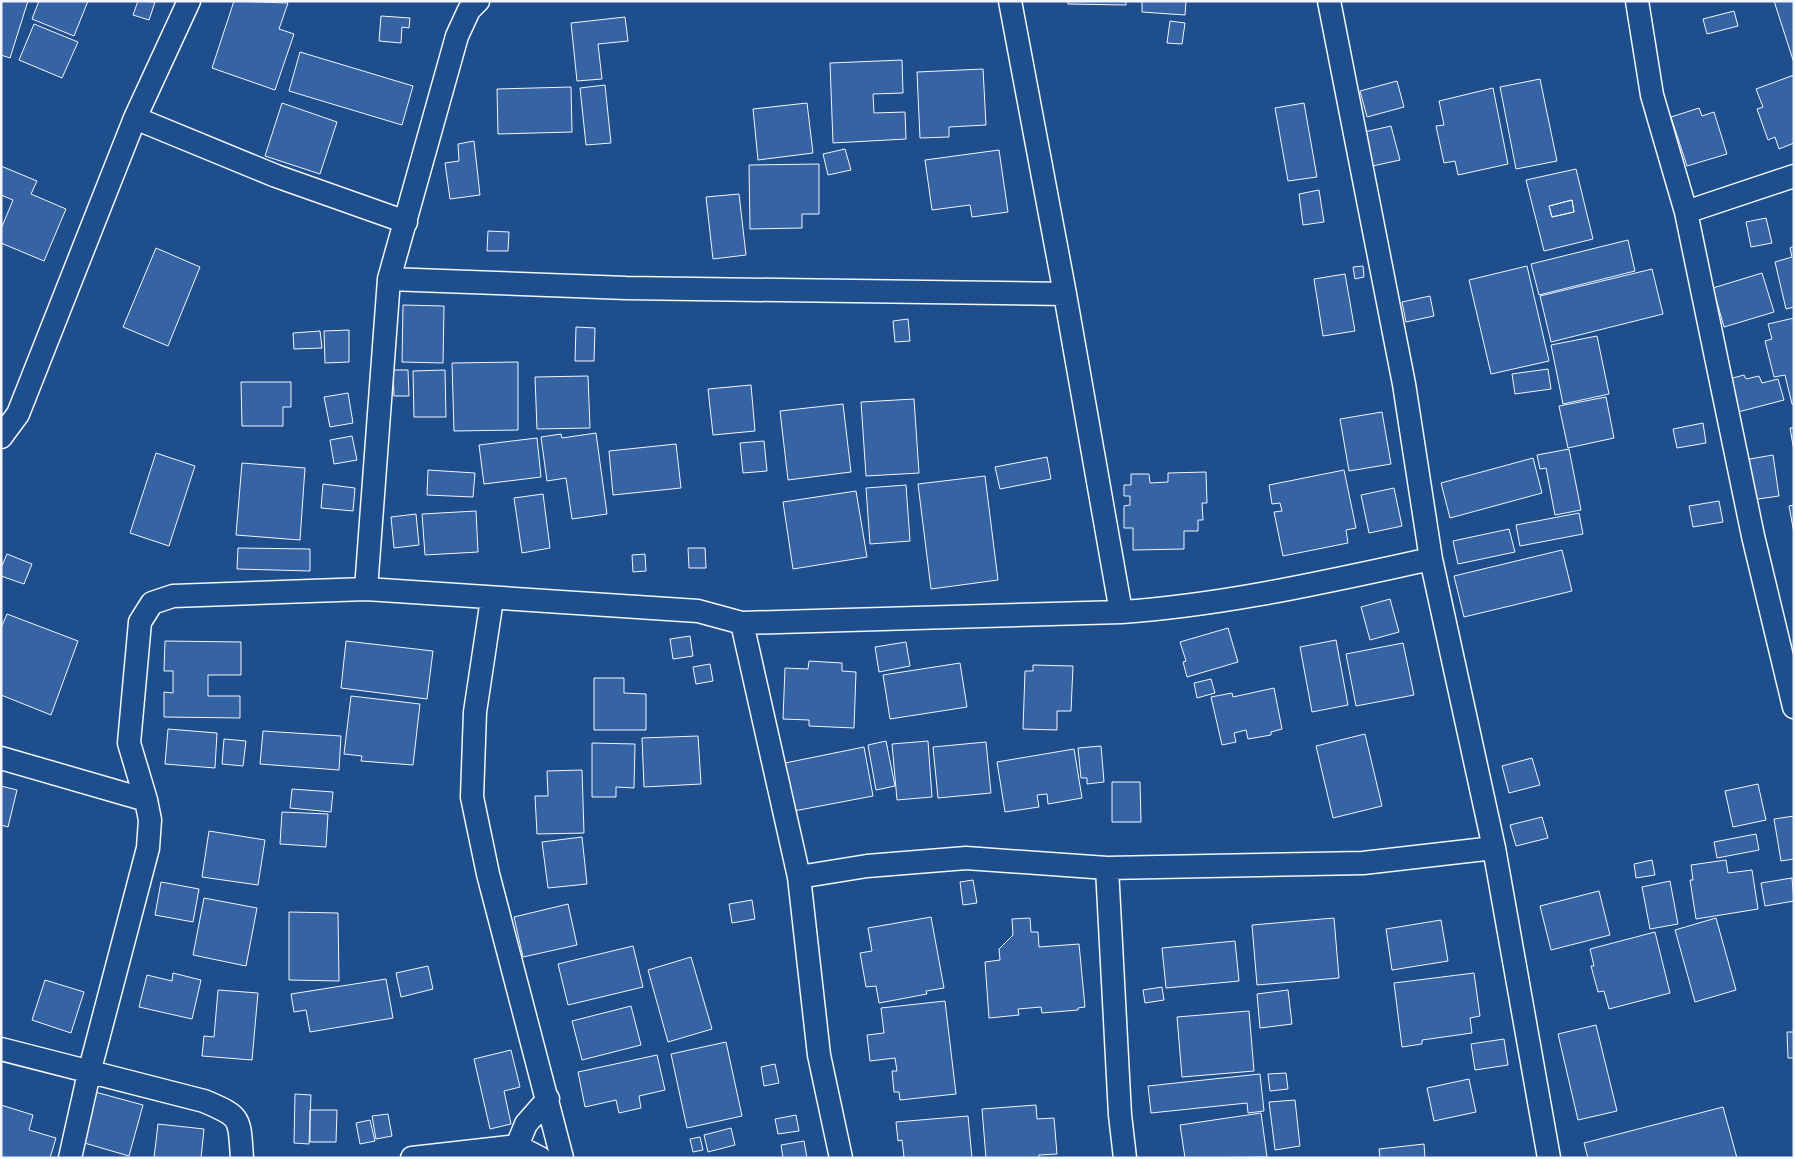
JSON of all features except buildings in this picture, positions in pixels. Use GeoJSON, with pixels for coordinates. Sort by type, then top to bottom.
{"type":"FeatureCollection","features":[{"type":"Feature","properties":{"kind":"street"},"geometry":{"type":"LineString","coordinates":[[1,437],[18,414],[135,118],[189,1]]}},
{"type":"Feature","properties":{"kind":"street"},"geometry":{"type":"LineString","coordinates":[[366,589],[389,279],[458,36],[469,10],[478,1]]}},
{"type":"Feature","properties":{"kind":"street"},"geometry":{"type":"LineString","coordinates":[[1010,1],[1065,294],[1121,612]]}},
{"type":"Feature","properties":{"kind":"street"},"geometry":{"type":"LineString","coordinates":[[1329,1],[1404,384],[1431,559],[1494,848],[1549,1158]]}},
{"type":"Feature","properties":{"kind":"street"},"geometry":{"type":"LineString","coordinates":[[1637,1],[1652,95],[1686,212],[1753,536],[1794,707]]}},
{"type":"Feature","properties":{"kind":"street"},"geometry":{"type":"LineString","coordinates":[[135,118],[276,176],[406,222]]}},
{"type":"Feature","properties":{"kind":"street"},"geometry":{"type":"LineString","coordinates":[[1686,212],[1794,176]]}},
{"type":"Feature","properties":{"kind":"street"},"geometry":{"type":"LineString","coordinates":[[389,279],[636,288],[1065,294]]}},
{"type":"Feature","properties":{"kind":"street"},"geometry":{"type":"LineString","coordinates":[[70,1158],[89,1073],[148,848],[150,820],[129,743],[140,622],[152,603],[173,596],[366,589],[492,599],[698,611],[742,622],[1121,612],[1172,609],[1262,594],[1431,559]]}},
{"type":"Feature","properties":{"kind":"street"},"geometry":{"type":"LineString","coordinates":[[492,599],[475,712],[472,797],[488,874],[562,1158]]}},
{"type":"Feature","properties":{"kind":"street"},"geometry":{"type":"LineString","coordinates":[[742,622],[799,877],[819,1055],[842,1158]]}},
{"type":"Feature","properties":{"kind":"street"},"geometry":{"type":"LineString","coordinates":[[1,758],[146,800]]}},
{"type":"Feature","properties":{"kind":"street"},"geometry":{"type":"LineString","coordinates":[[799,877],[867,866],[966,858],[1107,868],[1363,863],[1494,848]]}},
{"type":"Feature","properties":{"kind":"street"},"geometry":{"type":"LineString","coordinates":[[1107,868],[1120,1116],[1125,1158]]}},
{"type":"Feature","properties":{"kind":"street"},"geometry":{"type":"LineString","coordinates":[[1,1049],[204,1101],[232,1113],[239,1126],[242,1158]]}},
{"type":"Feature","properties":{"kind":"street"},"geometry":{"type":"LineString","coordinates":[[517,1146],[526,1124],[548,1099]]}},
{"type":"Feature","properties":{"kind":"street"},"geometry":{"type":"LineString","coordinates":[[412,1158],[517,1146],[540,1158]]}}]}
